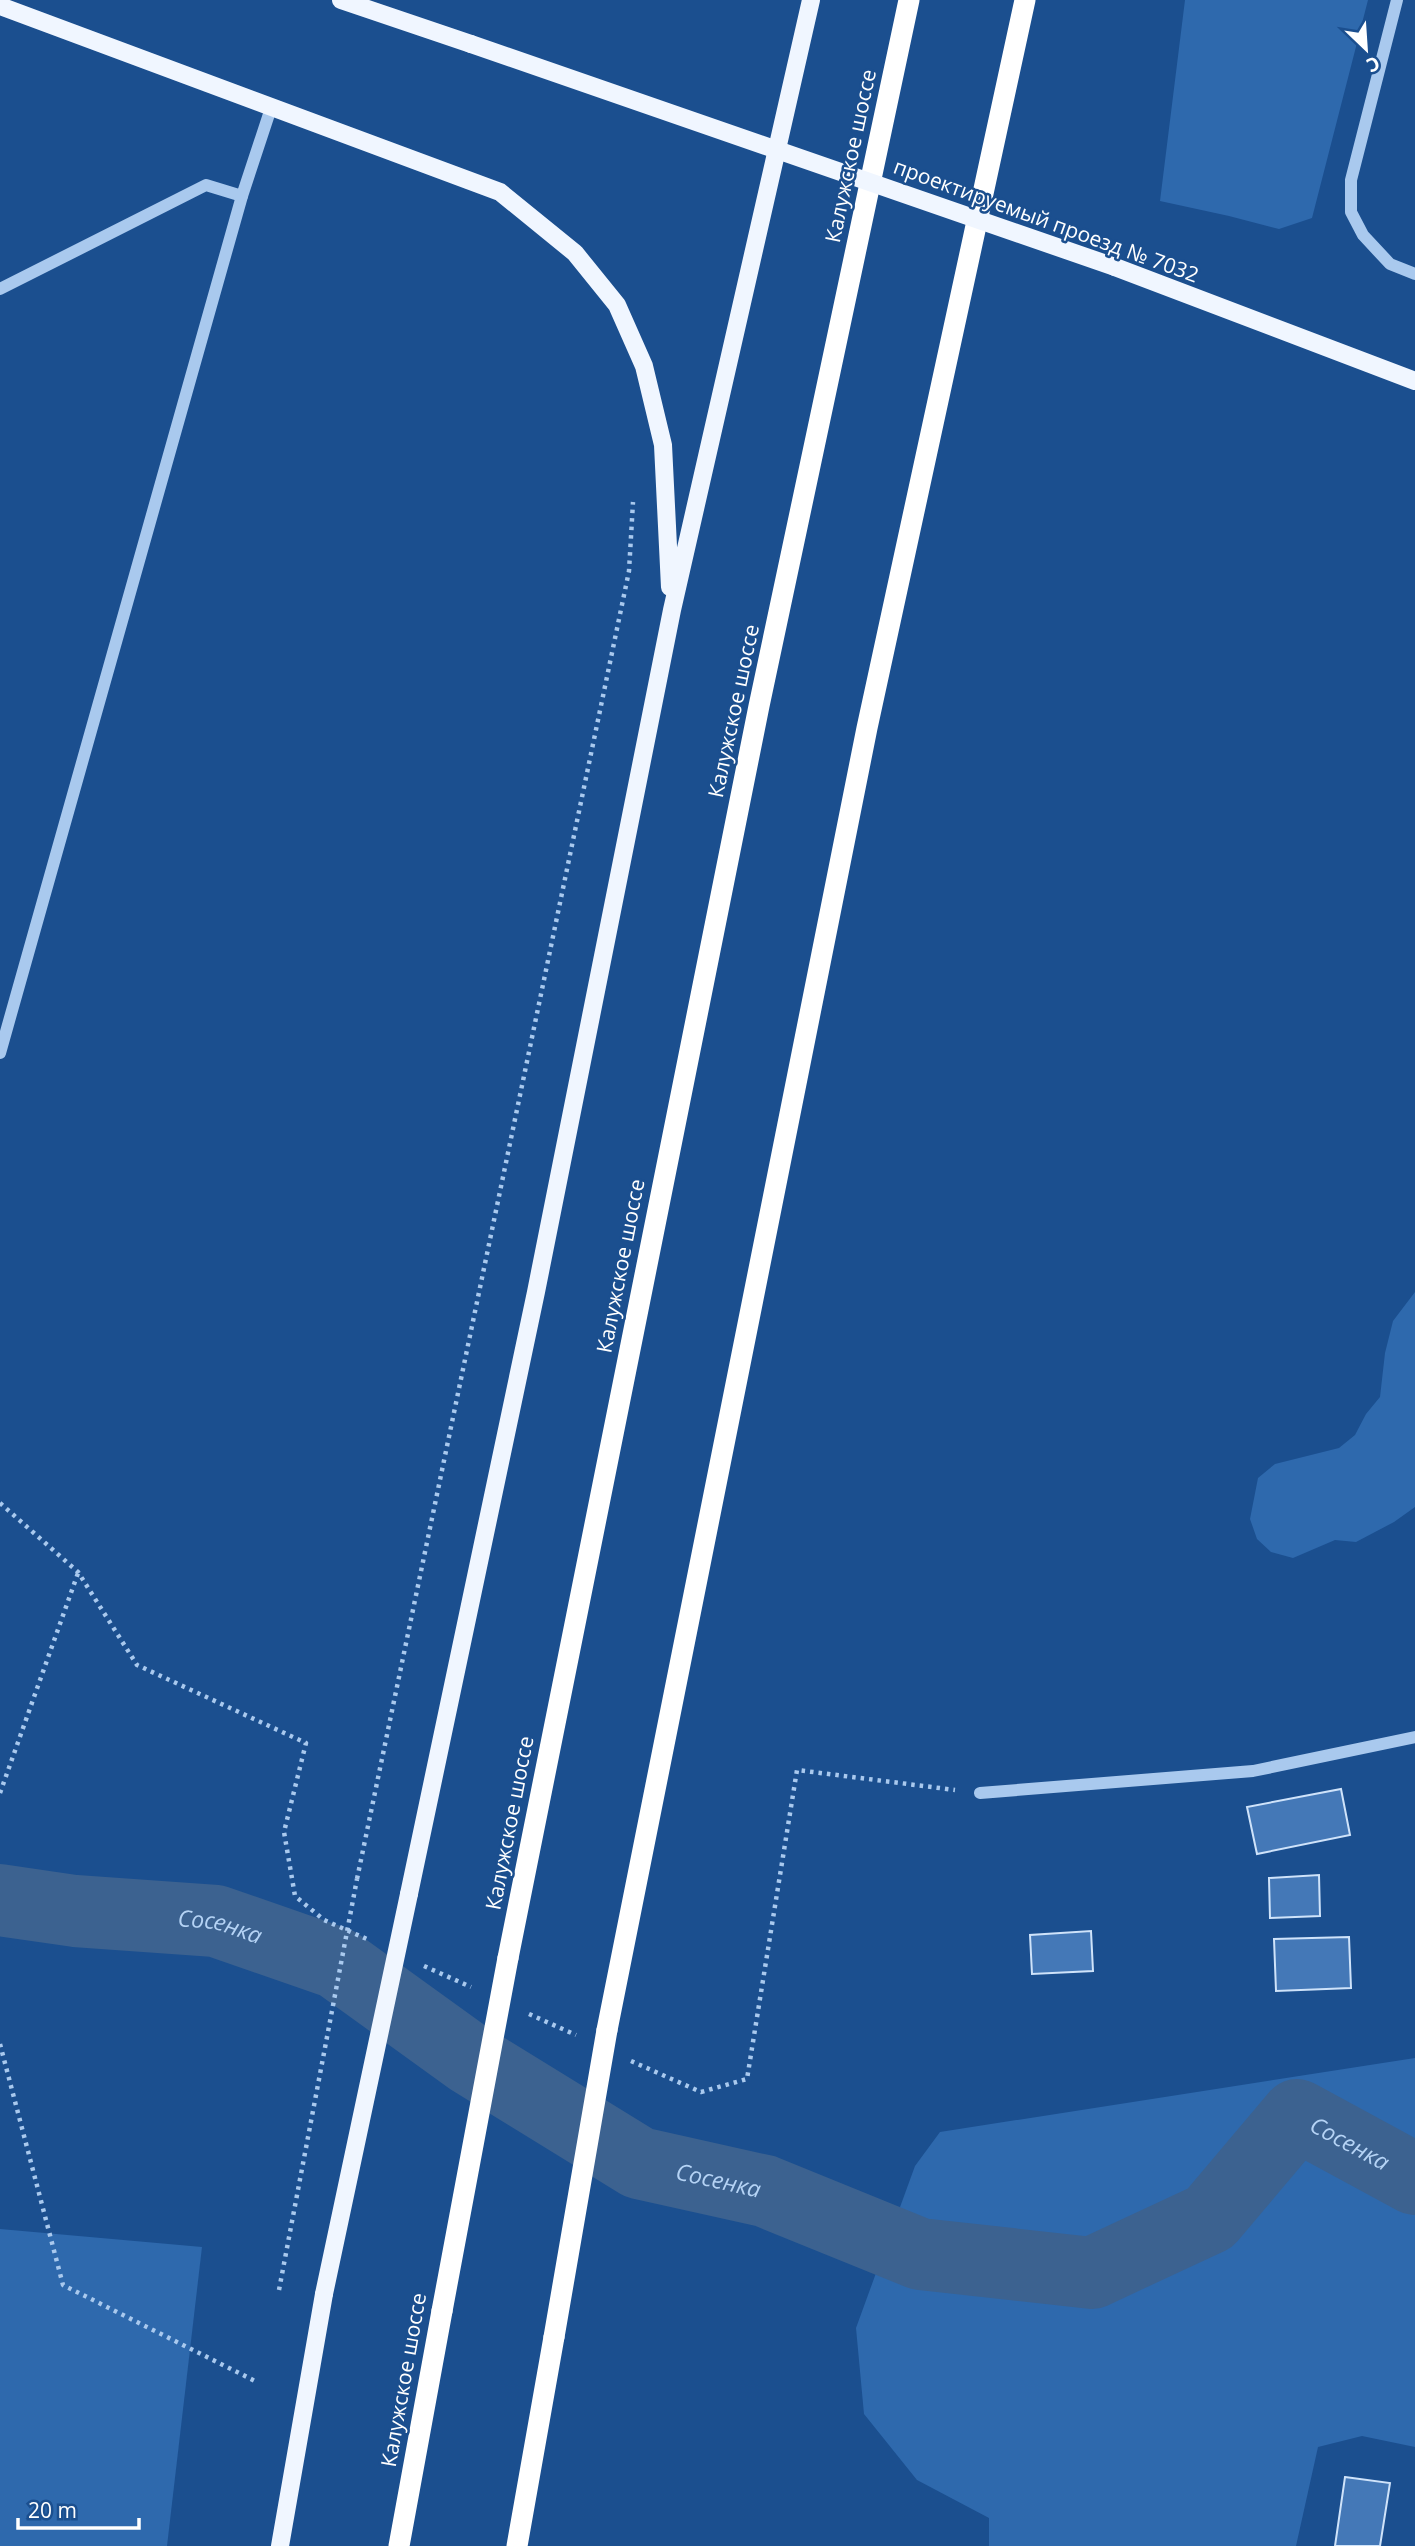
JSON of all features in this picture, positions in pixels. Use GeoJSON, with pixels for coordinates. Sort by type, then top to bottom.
{"type":"FeatureCollection","features":[{"type":"Feature","properties":{"kind":"highway","name":"Калужское шоссе"},"geometry":{"type":"LineString","coordinates":[[398,2546],[508,1958],[756,720],[909,0]]}},
{"type":"Feature","properties":{"kind":"highway"},"geometry":{"type":"LineString","coordinates":[[517,2546],[607,2030],[867,728],[1025,0]]}},
{"type":"Feature","properties":{"kind":"main road","name":"проектируемый проезд № 7032"},"geometry":{"type":"LineString","coordinates":[[341,0],[1115,267],[1415,381]]}},
{"type":"Feature","properties":{"kind":"main road"},"geometry":{"type":"LineString","coordinates":[[280,2546],[324,2294],[536,1292],[672,610],[811,0]]}},
{"type":"Feature","properties":{"kind":"main road"},"geometry":{"type":"LineString","coordinates":[[0,6],[500,192],[575,253],[617,305],[644,366],[663,445],[672,610]]}},
{"type":"Feature","properties":{"kind":"street"},"geometry":{"type":"LineString","coordinates":[[1397,0],[1351,180],[1351,212],[1363,235],[1390,264],[1415,274]]}},
{"type":"Feature","properties":{"kind":"street"},"geometry":{"type":"LineString","coordinates":[[0,1053],[242,196],[271,107]]}},
{"type":"Feature","properties":{"kind":"street"},"geometry":{"type":"LineString","coordinates":[[0,289],[206,185],[242,196]]}},
{"type":"Feature","properties":{"kind":"street"},"geometry":{"type":"LineString","coordinates":[[980,1793],[1253,1771],[1415,1737]]}},
{"type":"Feature","properties":{"kind":"path"},"geometry":{"type":"LineString","coordinates":[[279,2290],[357,1879],[629,570],[634,501]]}},
{"type":"Feature","properties":{"kind":"path"},"geometry":{"type":"LineString","coordinates":[[0,1503],[78,1572],[137,1665],[306,1743],[284,1832],[295,1896],[324,1920],[374,1943]]}},
{"type":"Feature","properties":{"kind":"path"},"geometry":{"type":"LineString","coordinates":[[0,1793],[78,1572]]}},
{"type":"Feature","properties":{"kind":"path"},"geometry":{"type":"LineString","coordinates":[[625,2058],[701,2092],[747,2079],[797,1770],[980,1793]]}},
{"type":"Feature","properties":{"kind":"path"},"geometry":{"type":"LineString","coordinates":[[412,1960],[475,1989]]}},
{"type":"Feature","properties":{"kind":"path"},"geometry":{"type":"LineString","coordinates":[[525,2012],[588,2041]]}},
{"type":"Feature","properties":{"kind":"path"},"geometry":{"type":"LineString","coordinates":[[0,2044],[63,2285],[257,2382]]}},
{"type":"Feature","properties":{"kind":"shaded area"},"geometry":{"type":"Polygon","coordinates":[[[1185,0],[1368,0],[1312,218],[1279,229],[1160,201],[1185,0]]]}},
{"type":"Feature","properties":{"kind":"shaded area"},"geometry":{"type":"Polygon","coordinates":[[[1415,1292],[1415,1507],[1394,1522],[1356,1542],[1335,1540],[1293,1558],[1271,1552],[1257,1539],[1250,1519],[1258,1478],[1275,1464],[1339,1448],[1355,1435],[1366,1414],[1380,1397],[1385,1353],[1393,1321],[1415,1292]]]}},
{"type":"Feature","properties":{"kind":"shaded area"},"geometry":{"type":"Polygon","coordinates":[[[1415,2058],[1415,2447],[1362,2436],[1318,2447],[1296,2546],[989,2546],[989,2518],[917,2480],[864,2414],[856,2328],[915,2166],[940,2132],[1415,2058]]]}},
{"type":"Feature","properties":{"kind":"shaded area"},"geometry":{"type":"Polygon","coordinates":[[[0,2229],[202,2247],[167,2546],[0,2546],[0,2229]]]}},
{"type":"Feature","properties":{"kind":"building"},"geometry":{"type":"Polygon","coordinates":[[[1341,1789],[1350,1835],[1257,1854],[1247,1807],[1341,1789]]]}},
{"type":"Feature","properties":{"kind":"building"},"geometry":{"type":"Polygon","coordinates":[[[1319,1875],[1320,1916],[1270,1918],[1269,1878],[1319,1875]]]}},
{"type":"Feature","properties":{"kind":"building"},"geometry":{"type":"Polygon","coordinates":[[[1091,1931],[1093,1971],[1032,1974],[1030,1935],[1091,1931]]]}},
{"type":"Feature","properties":{"kind":"building"},"geometry":{"type":"Polygon","coordinates":[[[1349,1937],[1351,1988],[1276,1991],[1274,1939],[1349,1937]]]}},
{"type":"Feature","properties":{"kind":"building"},"geometry":{"type":"Polygon","coordinates":[[[1345,2477],[1390,2483],[1380,2546],[1335,2546],[1345,2477]]]}},
{"type":"Feature","properties":{"kind":"waterway","name":"Сосенка"},"geometry":{"type":"LineString","coordinates":[[0,1900],[75,1911],[216,1921],[337,1963],[470,2059],[639,2163],[765,2191],[920,2254],[1092,2273],[1210,2218],[1297,2115],[1415,2179]]}}]}
